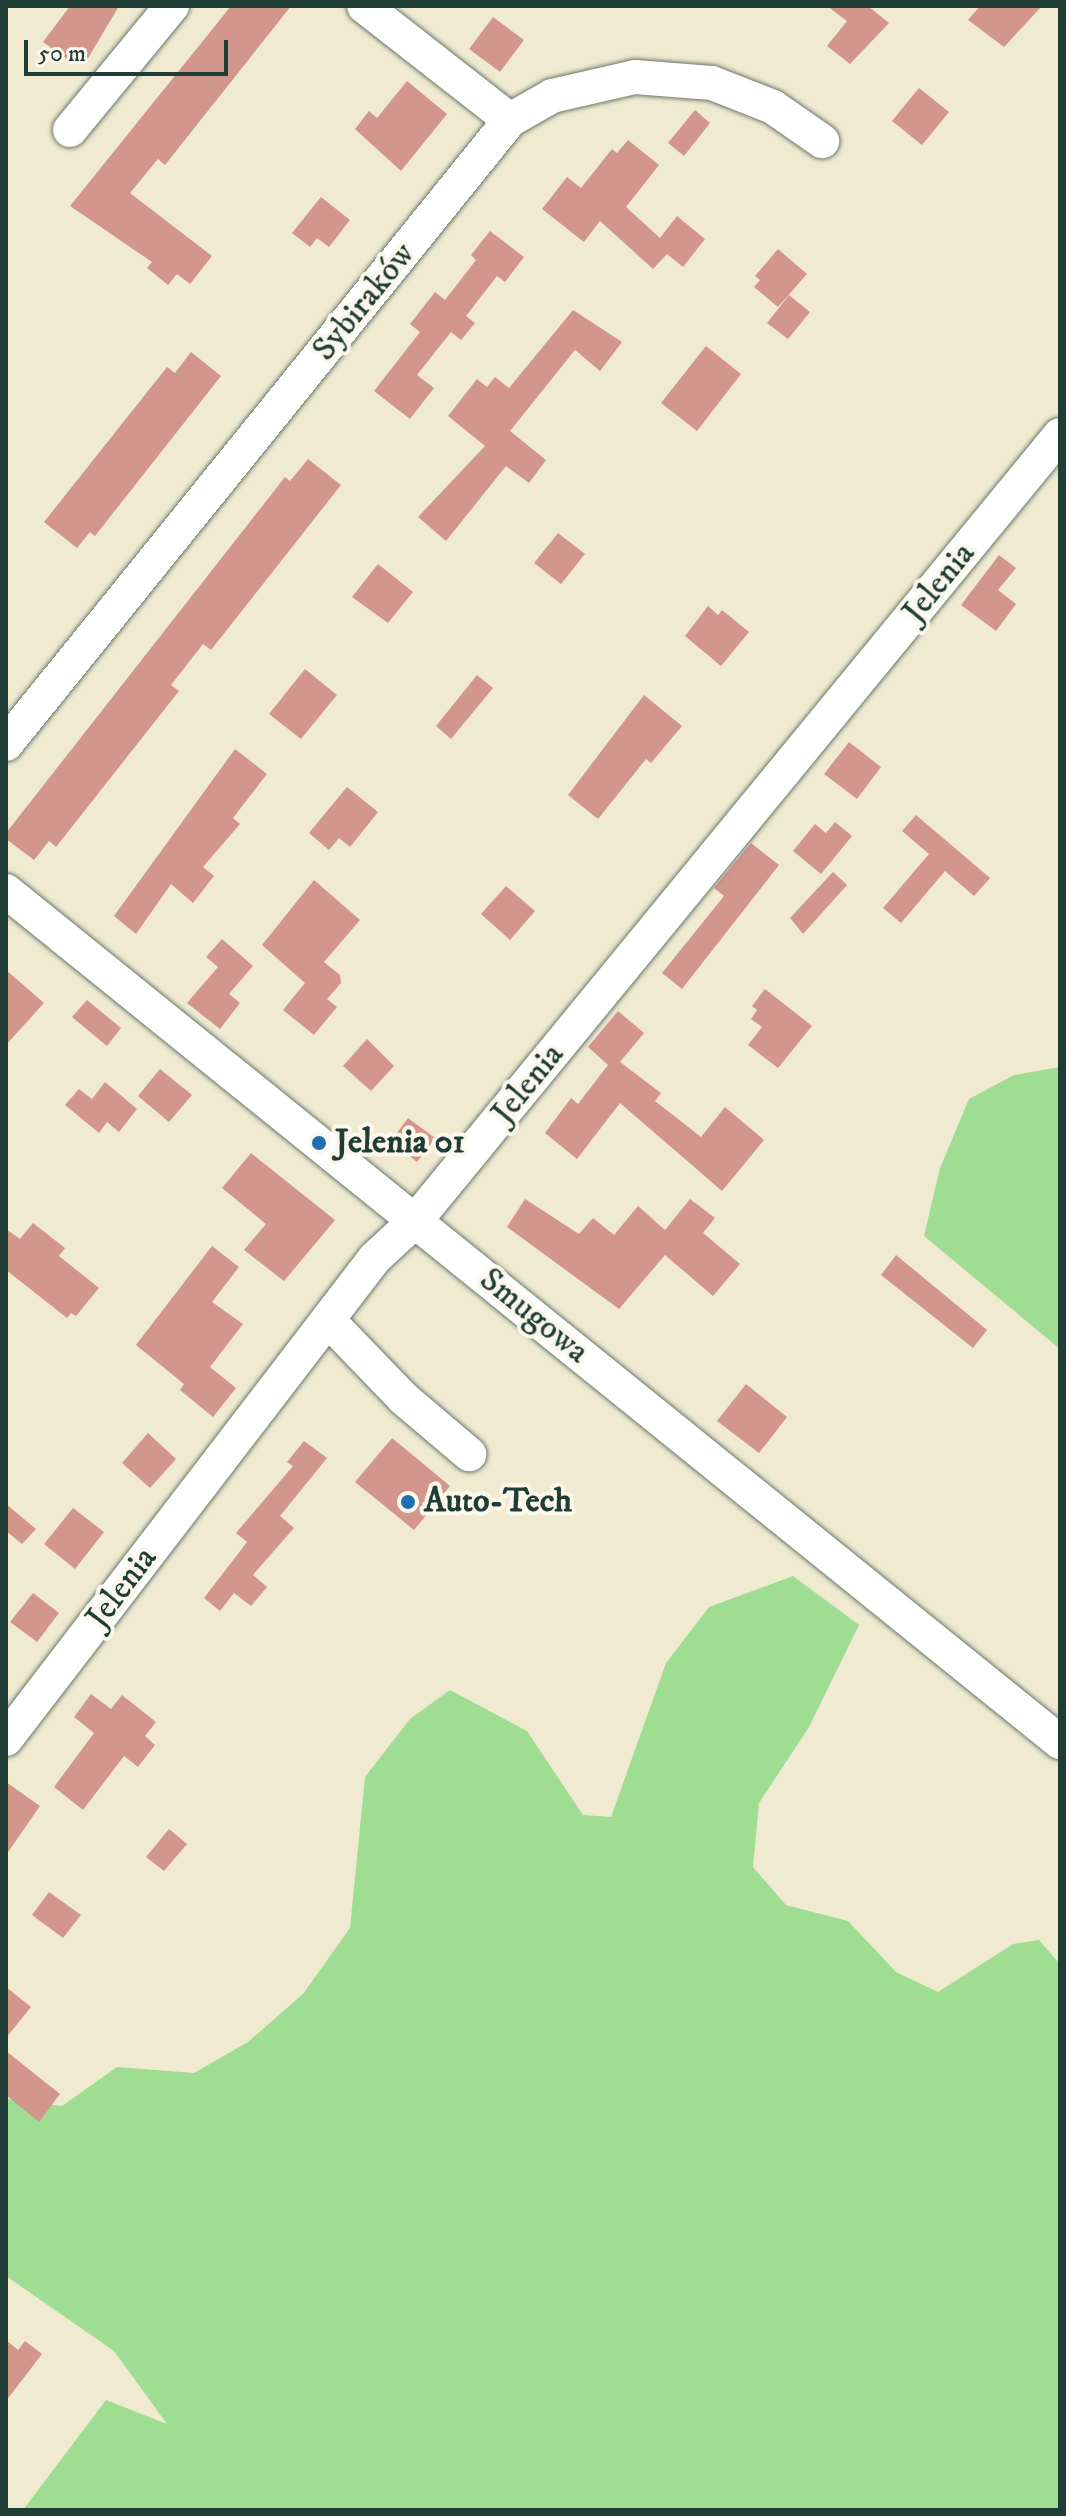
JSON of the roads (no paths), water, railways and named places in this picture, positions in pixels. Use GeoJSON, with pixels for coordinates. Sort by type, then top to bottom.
{"type":"FeatureCollection","features":[{"type":"Feature","properties":{"kind":"street"},"geometry":{"type":"LineString","coordinates":[[70,130],[172,6]]}},
{"type":"Feature","properties":{"kind":"street"},"geometry":{"type":"LineString","coordinates":[[364,6],[510,120]]}},
{"type":"Feature","properties":{"kind":"street","name":"Sybiraków"},"geometry":{"type":"LineString","coordinates":[[6,744],[510,120],[552,96],[635,77],[712,83],[773,107],[822,141]]}},
{"type":"Feature","properties":{"kind":"street","name":"Jelenia"},"geometry":{"type":"LineString","coordinates":[[6,1739],[375,1258],[416,1220],[1060,435]]}},
{"type":"Feature","properties":{"kind":"street","name":"Smugowa"},"geometry":{"type":"LineString","coordinates":[[6,891],[1060,1742]]}},
{"type":"Feature","properties":{"kind":"street"},"geometry":{"type":"LineString","coordinates":[[328,1320],[403,1398],[469,1454]]}},
{"type":"Feature","properties":{"kind":"place","name":"Jelenia 01"},"geometry":{"type":"Point","coordinates":[319,1143]}},
{"type":"Feature","properties":{"kind":"place","name":"Auto-Tech"},"geometry":{"type":"Point","coordinates":[408,1502]}}]}
